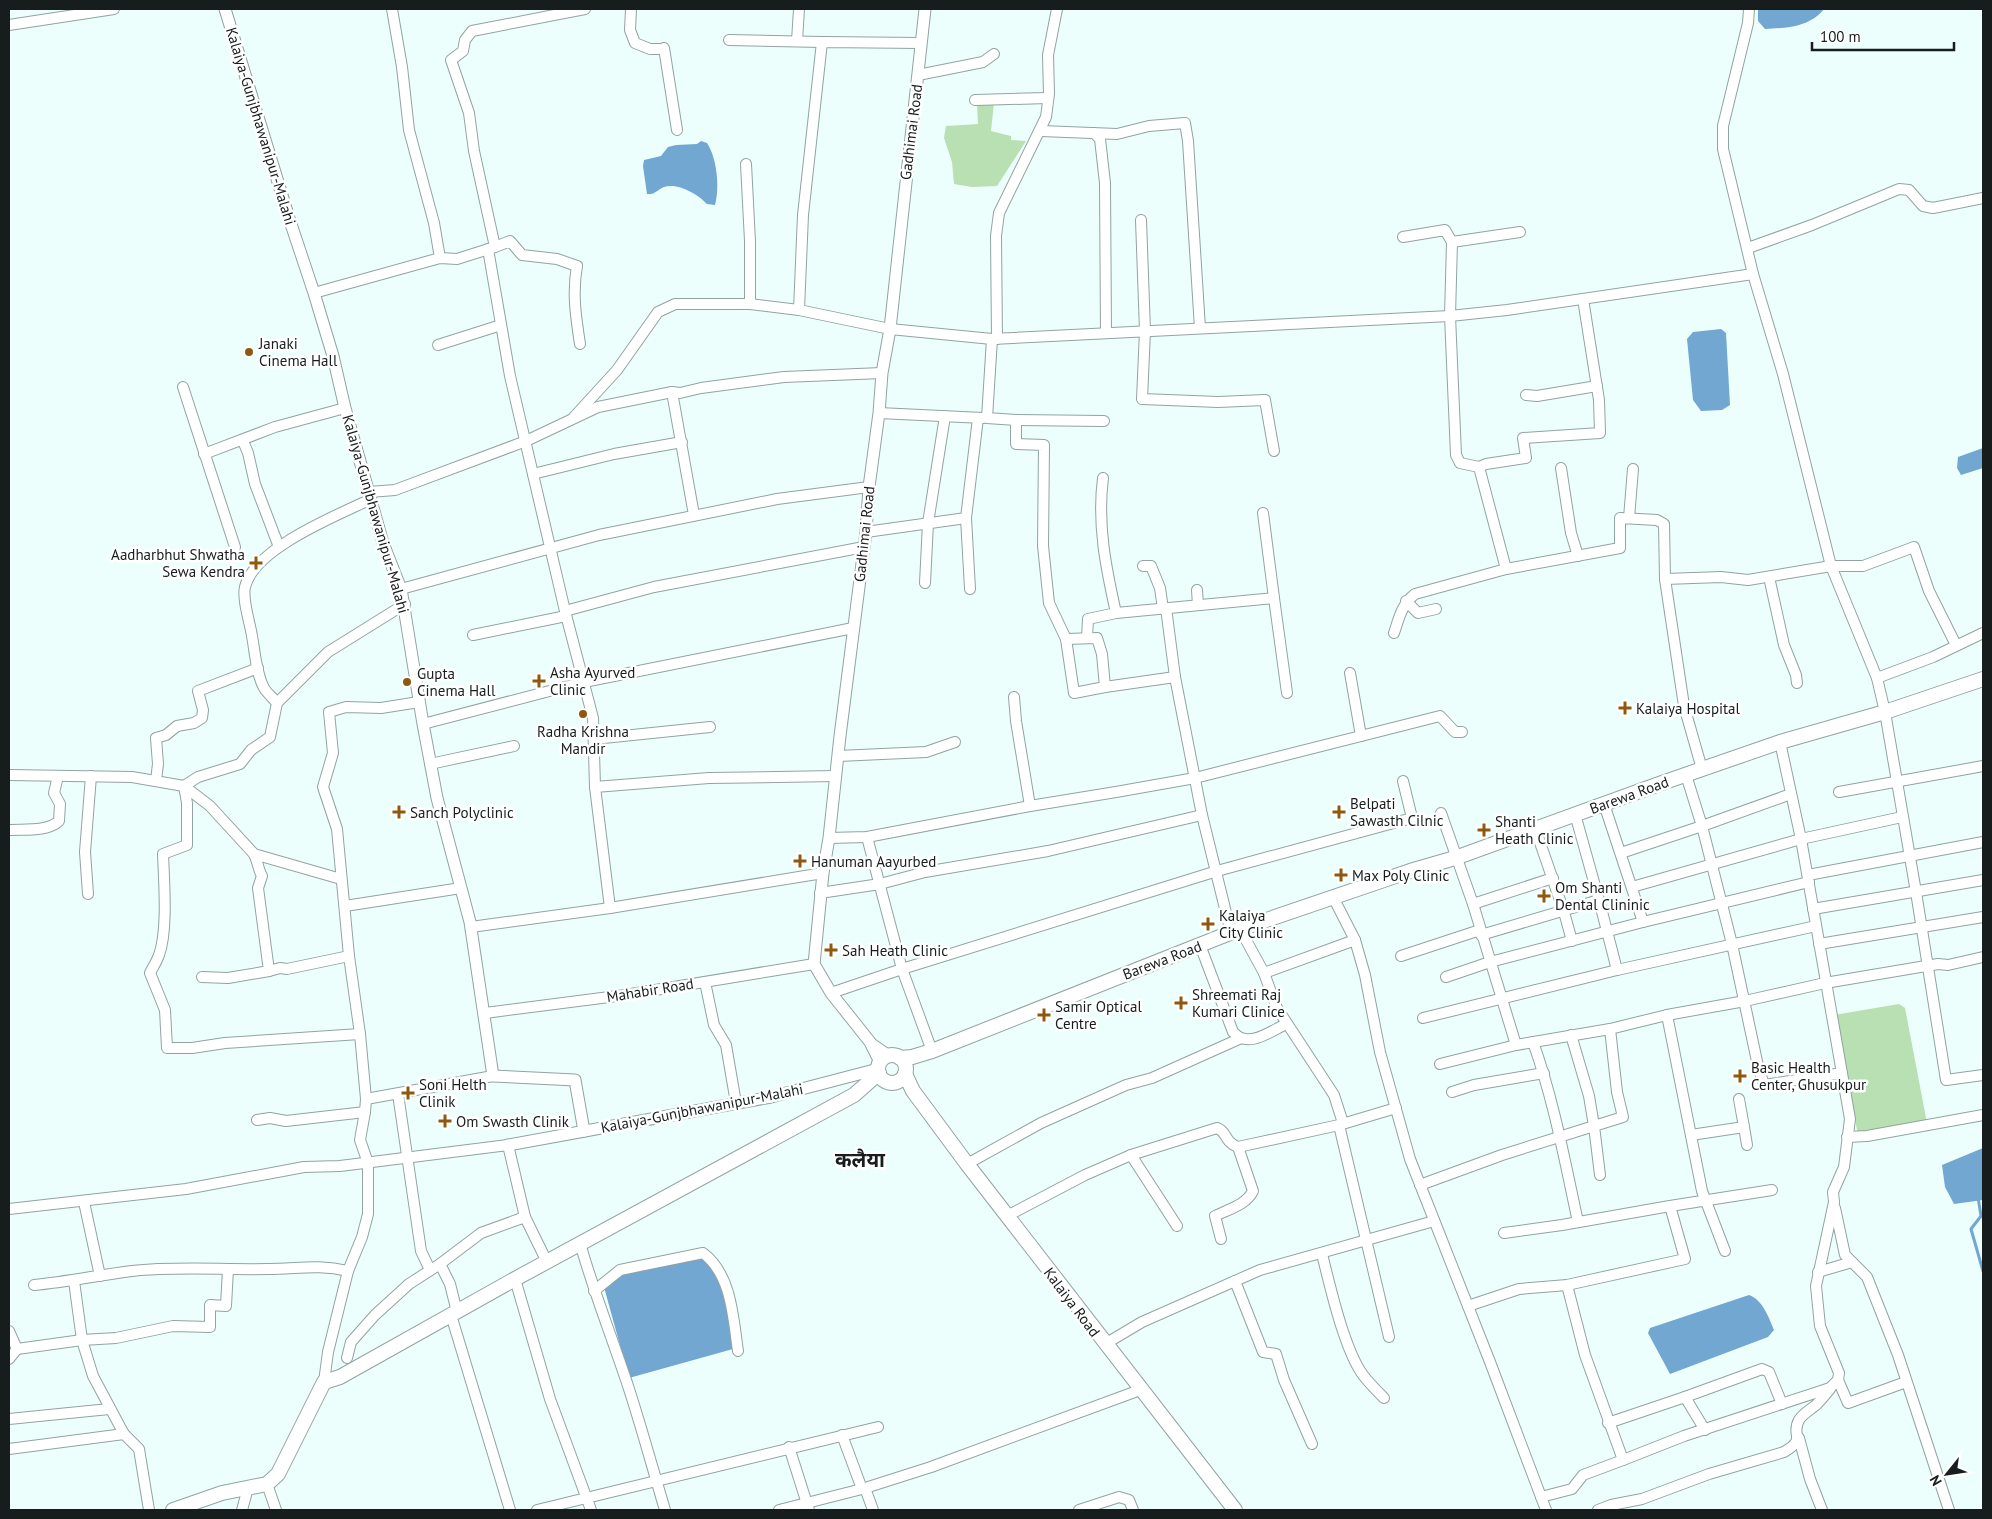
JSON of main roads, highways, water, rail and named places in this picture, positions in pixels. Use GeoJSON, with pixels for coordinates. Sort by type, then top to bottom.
{"type":"FeatureCollection","features":[{"type":"Feature","properties":{"kind":"main road","name":"Barewa Road"},"geometry":{"type":"LineString","coordinates":[[172,1510],[222,1493],[267,1484],[278,1474],[324,1382],[340,1377],[515,1279],[854,1095],[889,1065],[932,1051],[1236,931],[1333,897],[1456,858],[1535,828],[1780,742],[1885,712],[1983,679]]}},
{"type":"Feature","properties":{"kind":"main road"},"geometry":{"type":"LineString","coordinates":[[889,1065],[903,1076],[890,1083],[889,1065]]}},
{"type":"Feature","properties":{"kind":"main road","name":"Kalaiya Road"},"geometry":{"type":"LineString","coordinates":[[903,1076],[967,1164],[1140,1390],[1235,1510]]}},
{"type":"Feature","properties":{"kind":"water"},"geometry":{"type":"Polygon","coordinates":[[[1758,9],[1824,9],[1812,20],[1805,23],[1790,27],[1765,29],[1758,21],[1758,9]]]}},
{"type":"Feature","properties":{"kind":"water"},"geometry":{"type":"Polygon","coordinates":[[[701,141],[707,143],[710,149],[717,173],[717,198],[715,205],[707,204],[694,193],[676,186],[664,187],[654,193],[647,194],[643,166],[644,160],[661,156],[668,147],[697,144],[701,141]]]}},
{"type":"Feature","properties":{"kind":"water"},"geometry":{"type":"Polygon","coordinates":[[[1721,329],[1726,333],[1730,405],[1722,410],[1701,411],[1693,400],[1687,339],[1693,332],[1721,329]]]}},
{"type":"Feature","properties":{"kind":"water"},"geometry":{"type":"Polygon","coordinates":[[[1983,448],[1983,468],[1961,475],[1957,468],[1958,457],[1983,448]]]}},
{"type":"Feature","properties":{"kind":"water"},"geometry":{"type":"Polygon","coordinates":[[[1983,1148],[1983,1200],[1954,1204],[1945,1187],[1942,1165],[1983,1148]]]}},
{"type":"Feature","properties":{"kind":"water"},"geometry":{"type":"Polygon","coordinates":[[[702,1257],[714,1268],[726,1303],[733,1349],[629,1378],[604,1287],[624,1273],[702,1257]]]}},
{"type":"Feature","properties":{"kind":"water"},"geometry":{"type":"Polygon","coordinates":[[[1749,1295],[1762,1305],[1770,1320],[1774,1330],[1768,1337],[1670,1374],[1648,1333],[1650,1328],[1749,1295]]]}},
{"type":"Feature","properties":{"kind":"waterway"},"geometry":{"type":"LineString","coordinates":[[1978,1197],[1981,1216],[1971,1229],[1983,1271]]}},
{"type":"Feature","properties":{"kind":"place","name":"Janaki Cinema Hall"},"geometry":{"type":"Point","coordinates":[249,352]}},
{"type":"Feature","properties":{"kind":"place","name":"Aadharbhut Shwatha Sewa Kendra"},"geometry":{"type":"Point","coordinates":[256,563]}},
{"type":"Feature","properties":{"kind":"place","name":"Asha Ayurved Clinic"},"geometry":{"type":"Point","coordinates":[539,681]}},
{"type":"Feature","properties":{"kind":"place","name":"Gupta Cinema Hall"},"geometry":{"type":"Point","coordinates":[407,682]}},
{"type":"Feature","properties":{"kind":"place","name":"Kalaiya Hospital"},"geometry":{"type":"Point","coordinates":[1625,708]}},
{"type":"Feature","properties":{"kind":"place","name":"Radha Krishna Mandir"},"geometry":{"type":"Point","coordinates":[583,714]}},
{"type":"Feature","properties":{"kind":"place","name":"Sanch Polyclinic"},"geometry":{"type":"Point","coordinates":[399,812]}},
{"type":"Feature","properties":{"kind":"place","name":"Belpati Sawasth Cilnic"},"geometry":{"type":"Point","coordinates":[1339,812]}},
{"type":"Feature","properties":{"kind":"place","name":"Shanti Heath Clinic"},"geometry":{"type":"Point","coordinates":[1484,830]}},
{"type":"Feature","properties":{"kind":"place","name":"Hanuman Aayurbed"},"geometry":{"type":"Point","coordinates":[800,861]}},
{"type":"Feature","properties":{"kind":"place","name":"Max Poly Clinic"},"geometry":{"type":"Point","coordinates":[1341,875]}},
{"type":"Feature","properties":{"kind":"place","name":"Om Shanti Dental Clininic"},"geometry":{"type":"Point","coordinates":[1544,896]}},
{"type":"Feature","properties":{"kind":"place","name":"Kalaiya City Clinic"},"geometry":{"type":"Point","coordinates":[1208,924]}},
{"type":"Feature","properties":{"kind":"place","name":"Sah Heath Clinic"},"geometry":{"type":"Point","coordinates":[831,950]}},
{"type":"Feature","properties":{"kind":"place","name":"Shreemati Raj Kumari Clinice"},"geometry":{"type":"Point","coordinates":[1181,1003]}},
{"type":"Feature","properties":{"kind":"place","name":"Samir Optical Centre"},"geometry":{"type":"Point","coordinates":[1044,1015]}},
{"type":"Feature","properties":{"kind":"place","name":"Basic Health Center, Ghusukpur"},"geometry":{"type":"Point","coordinates":[1740,1076]}},
{"type":"Feature","properties":{"kind":"place","name":"Soni Helth Clinik"},"geometry":{"type":"Point","coordinates":[408,1093]}},
{"type":"Feature","properties":{"kind":"place","name":"Om Swasth Clinik"},"geometry":{"type":"Point","coordinates":[445,1121]}},
{"type":"Feature","properties":{"kind":"district","name":"कलैया"},"geometry":{"type":"Point","coordinates":[860,1160]}}]}
